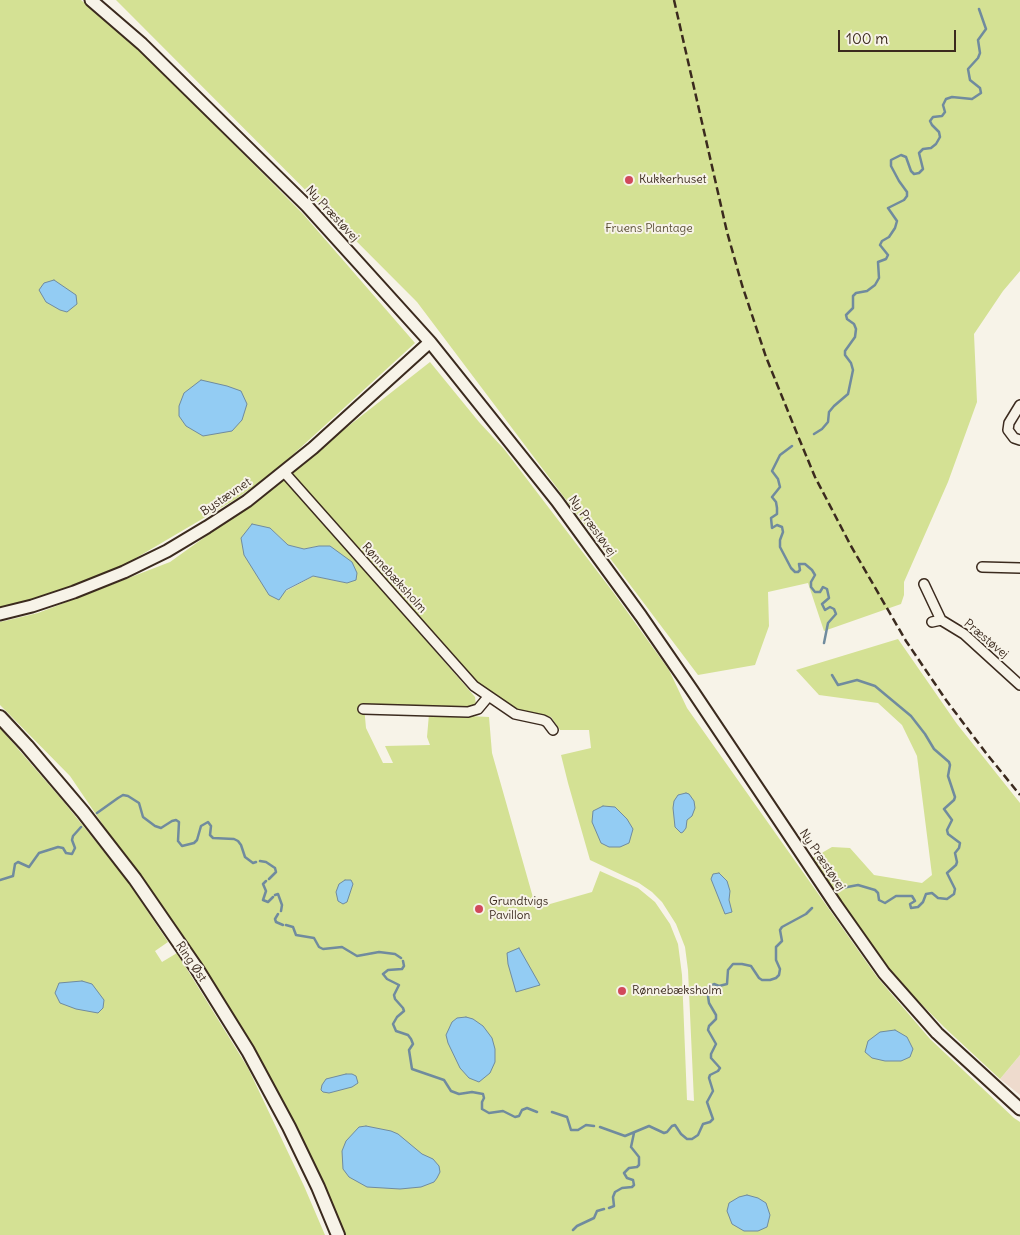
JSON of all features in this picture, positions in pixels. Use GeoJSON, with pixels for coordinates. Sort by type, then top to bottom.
{"type":"FeatureCollection","features":[{"type":"Feature","properties":{"kind":"main road","name":"Ring Øst"},"geometry":{"type":"LineString","coordinates":[[0,717],[83,812],[135,879],[197,969],[248,1051],[280,1110],[318,1187],[338,1235]]}},
{"type":"Feature","properties":{"kind":"street","name":"Ny Præstøvej"},"geometry":{"type":"LineString","coordinates":[[91,0],[142,44],[307,206],[430,342],[557,501],[641,616],[836,905],[884,972],[937,1033],[1020,1109]]}},
{"type":"Feature","properties":{"kind":"street","name":"Bystævnet"},"geometry":{"type":"LineString","coordinates":[[0,614],[74,592],[124,572],[167,551],[247,501],[314,448],[430,342]]}},
{"type":"Feature","properties":{"kind":"street"},"geometry":{"type":"LineString","coordinates":[[1020,405],[1009,423],[1008,430],[1014,438],[1020,440]]}},
{"type":"Feature","properties":{"kind":"street","name":"Rønnebæksholm"},"geometry":{"type":"LineString","coordinates":[[284,472],[468,679],[488,697],[515,714],[543,720],[553,730]]}},
{"type":"Feature","properties":{"kind":"street"},"geometry":{"type":"LineString","coordinates":[[982,567],[1020,568]]}},
{"type":"Feature","properties":{"kind":"street","name":"Præstøvej"},"geometry":{"type":"LineString","coordinates":[[924,584],[937,621],[964,634],[1020,685]]}},
{"type":"Feature","properties":{"kind":"street"},"geometry":{"type":"LineString","coordinates":[[363,709],[468,712],[478,708],[488,697]]}},
{"type":"Feature","properties":{"kind":"shaded area"},"geometry":{"type":"Polygon","coordinates":[[[1020,1055],[1020,1095],[1000,1079],[1020,1055]]]}},
{"type":"Feature","properties":{"kind":"green space"},"geometry":{"type":"Polygon","coordinates":[[[0,0],[81,0],[140,50],[303,214],[415,343],[275,471],[236,499],[136,558],[122,569],[30,603],[0,609],[0,0]]]}},
{"type":"Feature","properties":{"kind":"green space","name":"Fruens Plantage"},"geometry":{"type":"Polygon","coordinates":[[[116,0],[1020,0],[1020,271],[1003,291],[974,334],[977,402],[948,482],[904,582],[904,595],[901,604],[824,631],[808,583],[768,592],[769,626],[755,665],[698,675],[417,302],[116,0]]]}},
{"type":"Feature","properties":{"kind":"green space"},"geometry":{"type":"Polygon","coordinates":[[[430,362],[479,422],[504,449],[613,592],[669,670],[687,708],[877,977],[930,1039],[1020,1122],[1020,1235],[345,1235],[326,1189],[296,1126],[257,1052],[70,776],[0,705],[0,622],[38,613],[170,562],[286,479],[475,697],[476,705],[468,710],[364,706],[366,728],[383,763],[393,763],[385,746],[430,745],[427,737],[429,714],[489,717],[492,753],[536,908],[592,892],[600,871],[638,888],[655,902],[670,924],[678,944],[682,975],[687,1100],[694,1101],[688,970],[685,947],[676,924],[662,902],[639,883],[590,860],[561,755],[591,748],[589,730],[560,730],[551,717],[516,709],[477,683],[290,472],[430,362]],[[270,528],[286,591],[313,576],[347,583],[319,546],[304,549],[288,545],[270,528]]]}},
{"type":"Feature","properties":{"kind":"green space"},"geometry":{"type":"Polygon","coordinates":[[[898,639],[957,724],[1020,803],[1020,1055],[1000,1079],[944,1027],[884,966],[813,858],[832,847],[850,848],[874,875],[922,883],[932,875],[917,756],[902,725],[878,703],[819,695],[796,670],[898,639]]]}},
{"type":"Feature","properties":{"kind":"green space"},"geometry":{"type":"Polygon","coordinates":[[[0,728],[63,801],[126,879],[168,942],[155,951],[162,962],[177,953],[248,1068],[325,1235],[0,1235],[0,728]]]}},
{"type":"Feature","properties":{"kind":"water"},"geometry":{"type":"Polygon","coordinates":[[[54,280],[76,295],[77,304],[67,312],[46,302],[39,290],[44,283],[54,280]]]}},
{"type":"Feature","properties":{"kind":"water"},"geometry":{"type":"Polygon","coordinates":[[[201,380],[241,391],[247,404],[242,420],[232,431],[203,436],[186,426],[179,416],[179,406],[184,393],[201,380]]]}},
{"type":"Feature","properties":{"kind":"water"},"geometry":{"type":"Polygon","coordinates":[[[252,524],[270,528],[288,545],[304,549],[330,546],[352,562],[357,573],[356,580],[347,583],[313,576],[286,590],[279,600],[269,595],[244,555],[241,538],[252,524]]]}},
{"type":"Feature","properties":{"kind":"water"},"geometry":{"type":"Polygon","coordinates":[[[686,793],[694,801],[695,808],[692,816],[687,820],[686,828],[681,833],[675,827],[673,808],[674,801],[678,795],[686,793]]]}},
{"type":"Feature","properties":{"kind":"water"},"geometry":{"type":"Polygon","coordinates":[[[603,806],[615,807],[627,819],[633,829],[629,843],[620,847],[609,847],[601,843],[592,822],[593,811],[603,806]]]}},
{"type":"Feature","properties":{"kind":"water"},"geometry":{"type":"Polygon","coordinates":[[[719,873],[727,881],[730,891],[729,900],[732,912],[725,914],[711,879],[713,874],[719,873]]]}},
{"type":"Feature","properties":{"kind":"water"},"geometry":{"type":"Polygon","coordinates":[[[345,880],[351,880],[353,884],[347,902],[343,904],[338,901],[336,892],[339,884],[345,880]]]}},
{"type":"Feature","properties":{"kind":"water"},"geometry":{"type":"Polygon","coordinates":[[[519,948],[540,985],[516,992],[507,953],[519,948]]]}},
{"type":"Feature","properties":{"kind":"water"},"geometry":{"type":"Polygon","coordinates":[[[82,981],[92,984],[104,1000],[103,1008],[98,1013],[76,1009],[60,1003],[55,993],[59,983],[82,981]]]}},
{"type":"Feature","properties":{"kind":"water"},"geometry":{"type":"Polygon","coordinates":[[[466,1017],[473,1019],[483,1026],[492,1038],[495,1049],[495,1062],[490,1073],[479,1082],[469,1078],[460,1068],[446,1035],[452,1022],[457,1018],[466,1017]]]}},
{"type":"Feature","properties":{"kind":"water"},"geometry":{"type":"Polygon","coordinates":[[[895,1030],[907,1037],[913,1049],[910,1057],[901,1061],[885,1061],[872,1058],[865,1052],[868,1041],[880,1032],[895,1030]]]}},
{"type":"Feature","properties":{"kind":"water"},"geometry":{"type":"Polygon","coordinates":[[[346,1074],[356,1076],[358,1083],[352,1087],[329,1093],[321,1090],[326,1079],[346,1074]]]}},
{"type":"Feature","properties":{"kind":"water"},"geometry":{"type":"Polygon","coordinates":[[[366,1126],[398,1134],[422,1154],[433,1159],[439,1166],[440,1172],[434,1182],[421,1187],[400,1189],[367,1187],[349,1177],[343,1169],[342,1151],[346,1141],[359,1127],[366,1126]]]}},
{"type":"Feature","properties":{"kind":"water"},"geometry":{"type":"Polygon","coordinates":[[[747,1195],[758,1198],[766,1203],[770,1215],[767,1227],[758,1231],[744,1231],[732,1224],[727,1211],[729,1203],[747,1195]]]}},
{"type":"Feature","properties":{"kind":"waterway"},"geometry":{"type":"LineString","coordinates":[[814,434],[828,422],[829,412],[848,394],[853,370],[851,363],[845,355],[845,351],[855,337],[856,329],[854,324],[847,319],[846,315],[853,308],[853,296],[856,293],[867,291],[875,285],[879,278],[878,262],[886,259],[888,255],[880,245],[882,241],[889,237],[897,221],[888,208],[904,200],[907,196],[907,192],[891,166],[891,160],[901,155],[906,157],[911,171],[914,174],[919,173],[923,169],[919,153],[923,149],[931,148],[940,137],[939,132],[930,121],[933,117],[942,116],[945,112],[943,105],[946,99],[952,97],[972,99],[981,93],[980,88],[970,80],[968,69],[978,58],[980,53],[978,40],[986,29],[979,9]]}},
{"type":"Feature","properties":{"kind":"waterway"},"geometry":{"type":"LineString","coordinates":[[792,446],[780,455],[772,471],[778,479],[780,487],[772,497],[776,502],[777,508],[777,514],[771,518],[772,528],[777,525],[782,527],[780,547],[791,568],[798,572],[800,570],[799,564],[805,564],[815,575],[811,582],[811,587],[815,592],[820,592],[823,587],[827,589],[829,598],[822,604],[825,610],[830,607],[834,609],[836,614],[828,623],[824,643]]}},
{"type":"Feature","properties":{"kind":"waterway"},"geometry":{"type":"LineString","coordinates":[[832,675],[838,685],[857,680],[875,686],[911,716],[934,749],[949,762],[948,776],[955,797],[944,809],[952,820],[947,830],[948,834],[960,843],[955,853],[956,865],[947,873],[955,889],[954,894],[947,899],[938,898],[932,893],[926,894],[923,902],[918,907],[911,908],[910,904],[915,901],[912,896],[896,896],[885,903],[879,900],[878,893],[875,890],[858,885],[842,888]]}},
{"type":"Feature","properties":{"kind":"waterway"},"geometry":{"type":"LineString","coordinates":[[97,813],[123,795],[128,796],[139,803],[143,817],[155,826],[161,828],[172,821],[176,820],[179,822],[178,841],[182,846],[194,843],[197,840],[201,826],[208,822],[211,826],[210,835],[213,838],[234,839],[238,841],[245,857],[253,863],[256,862]]}},
{"type":"Feature","properties":{"kind":"waterway"},"geometry":{"type":"LineString","coordinates":[[0,880],[13,876],[15,864],[18,862],[29,867],[39,853],[58,847],[63,848],[66,853],[72,854],[75,848],[72,840],[73,836],[81,827]]}},
{"type":"Feature","properties":{"kind":"waterway"},"geometry":{"type":"LineString","coordinates":[[260,861],[266,862],[275,868],[276,872],[269,879]]}},
{"type":"Feature","properties":{"kind":"waterway"},"geometry":{"type":"LineString","coordinates":[[266,881],[263,884],[266,891],[263,900],[268,902],[273,897]]}},
{"type":"Feature","properties":{"kind":"waterway"},"geometry":{"type":"LineString","coordinates":[[275,895],[278,894],[282,905],[281,911]]}},
{"type":"Feature","properties":{"kind":"waterway"},"geometry":{"type":"LineString","coordinates":[[600,1127],[625,1136],[649,1126],[664,1133],[675,1125],[687,1139],[692,1139],[698,1135],[703,1124],[713,1119],[707,1102],[713,1091],[709,1078],[710,1075],[720,1068],[711,1058],[716,1044],[708,1030],[709,1026],[716,1019],[716,1015],[709,1003],[710,986],[714,984],[719,986],[727,984],[728,970],[733,964],[751,966],[762,980],[776,978],[779,975],[780,969],[776,960],[776,947],[782,941],[780,930],[782,927],[806,914],[812,908]]}},
{"type":"Feature","properties":{"kind":"waterway"},"geometry":{"type":"LineString","coordinates":[[278,914],[275,919],[276,922],[283,925]]}},
{"type":"Feature","properties":{"kind":"waterway"},"geometry":{"type":"LineString","coordinates":[[286,925],[293,927],[296,935],[314,938],[319,947],[323,949],[342,947],[357,956],[379,952],[395,954],[401,958]]}},
{"type":"Feature","properties":{"kind":"waterway"},"geometry":{"type":"LineString","coordinates":[[403,961],[404,966],[402,969],[388,970],[383,974],[387,979],[399,985],[394,995],[404,1011],[393,1024],[396,1031],[408,1035],[411,1039],[413,1044],[409,1050],[412,1069],[444,1080],[451,1091],[459,1094],[472,1092],[483,1094],[482,1109],[489,1113],[503,1111],[515,1117],[519,1116],[522,1110],[527,1108],[537,1112]]}},
{"type":"Feature","properties":{"kind":"waterway"},"geometry":{"type":"LineString","coordinates":[[552,1112],[567,1117],[571,1130],[578,1130],[586,1125],[594,1126]]}},
{"type":"Feature","properties":{"kind":"waterway"},"geometry":{"type":"LineString","coordinates":[[609,1208],[614,1206],[613,1197],[615,1192],[634,1185],[633,1180],[627,1178],[624,1173],[629,1168],[639,1165],[639,1157],[631,1147],[634,1133]]}},
{"type":"Feature","properties":{"kind":"waterway"},"geometry":{"type":"LineString","coordinates":[[573,1230],[594,1218],[597,1211],[604,1209]]}},
{"type":"Feature","properties":{"kind":"railway"},"geometry":{"type":"LineString","coordinates":[[674,0],[727,232],[742,285],[766,357],[815,477],[851,546],[906,641],[946,700],[1020,795]]}},
{"type":"Feature","properties":{"kind":"place","name":"Kukkerhuset"},"geometry":{"type":"Point","coordinates":[629,180]}},
{"type":"Feature","properties":{"kind":"place","name":"Grundtvigs Pavillon"},"geometry":{"type":"Point","coordinates":[479,909]}},
{"type":"Feature","properties":{"kind":"place","name":"Rønnebæksholm"},"geometry":{"type":"Point","coordinates":[622,991]}}]}
